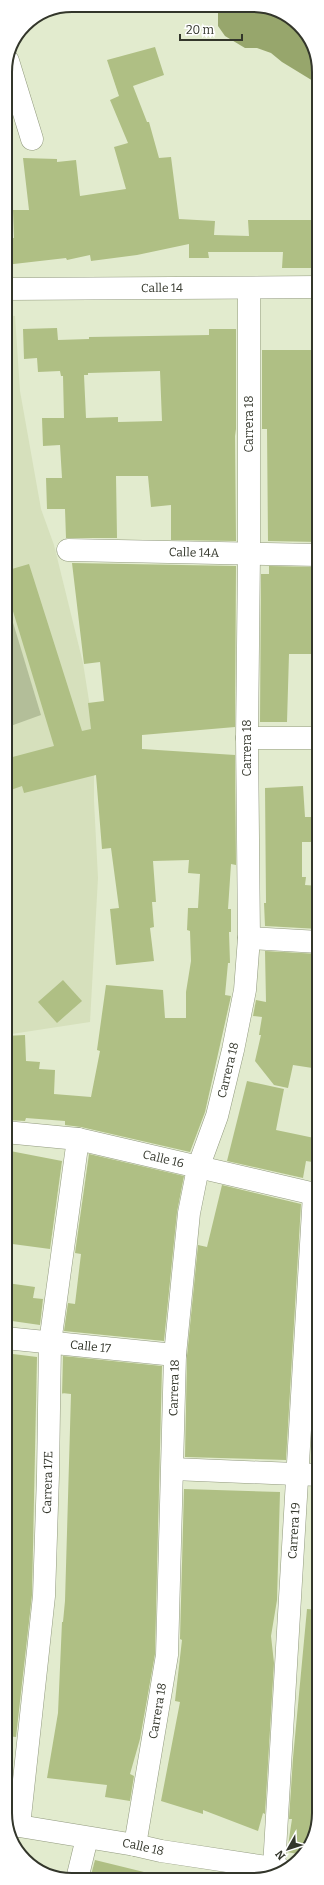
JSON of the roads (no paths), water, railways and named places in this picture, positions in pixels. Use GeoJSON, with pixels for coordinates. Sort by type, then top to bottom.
{"type":"FeatureCollection","features":[{"type":"Feature","properties":{"kind":"street"},"geometry":{"type":"LineString","coordinates":[[12,74],[32,139]]}},
{"type":"Feature","properties":{"kind":"street","name":"Calle 14"},"geometry":{"type":"LineString","coordinates":[[12,289],[312,287]]}},
{"type":"Feature","properties":{"kind":"street","name":"Carrera 18"},"geometry":{"type":"LineString","coordinates":[[135,1845],[167,1655],[175,1356],[189,1213],[198,1168],[217,1116],[233,1050],[245,990],[248,938],[247,738],[249,288]]}},
{"type":"Feature","properties":{"kind":"street","name":"Calle 14A"},"geometry":{"type":"LineString","coordinates":[[68,550],[312,555]]}},
{"type":"Feature","properties":{"kind":"street"},"geometry":{"type":"LineString","coordinates":[[247,738],[312,738]]}},
{"type":"Feature","properties":{"kind":"street"},"geometry":{"type":"LineString","coordinates":[[248,938],[312,942]]}},
{"type":"Feature","properties":{"kind":"street","name":"Calle 16"},"geometry":{"type":"LineString","coordinates":[[12,1133],[78,1139],[132,1150],[198,1168],[312,1193]]}},
{"type":"Feature","properties":{"kind":"street","name":"Carrera 17E"},"geometry":{"type":"LineString","coordinates":[[13,1823],[44,1596],[50,1343],[78,1139]]}},
{"type":"Feature","properties":{"kind":"street","name":"Carrera 19"},"geometry":{"type":"LineString","coordinates":[[277,1867],[297,1474],[312,1253]]}},
{"type":"Feature","properties":{"kind":"street","name":"Calle 17"},"geometry":{"type":"LineString","coordinates":[[12,1339],[175,1356]]}},
{"type":"Feature","properties":{"kind":"street"},"geometry":{"type":"LineString","coordinates":[[173,1469],[312,1475]]}},
{"type":"Feature","properties":{"kind":"street","name":"Calle 18"},"geometry":{"type":"LineString","coordinates":[[14,1825],[135,1845],[161,1851],[276,1868]]}},
{"type":"Feature","properties":{"kind":"street"},"geometry":{"type":"LineString","coordinates":[[78,1873],[87,1838]]}}]}
